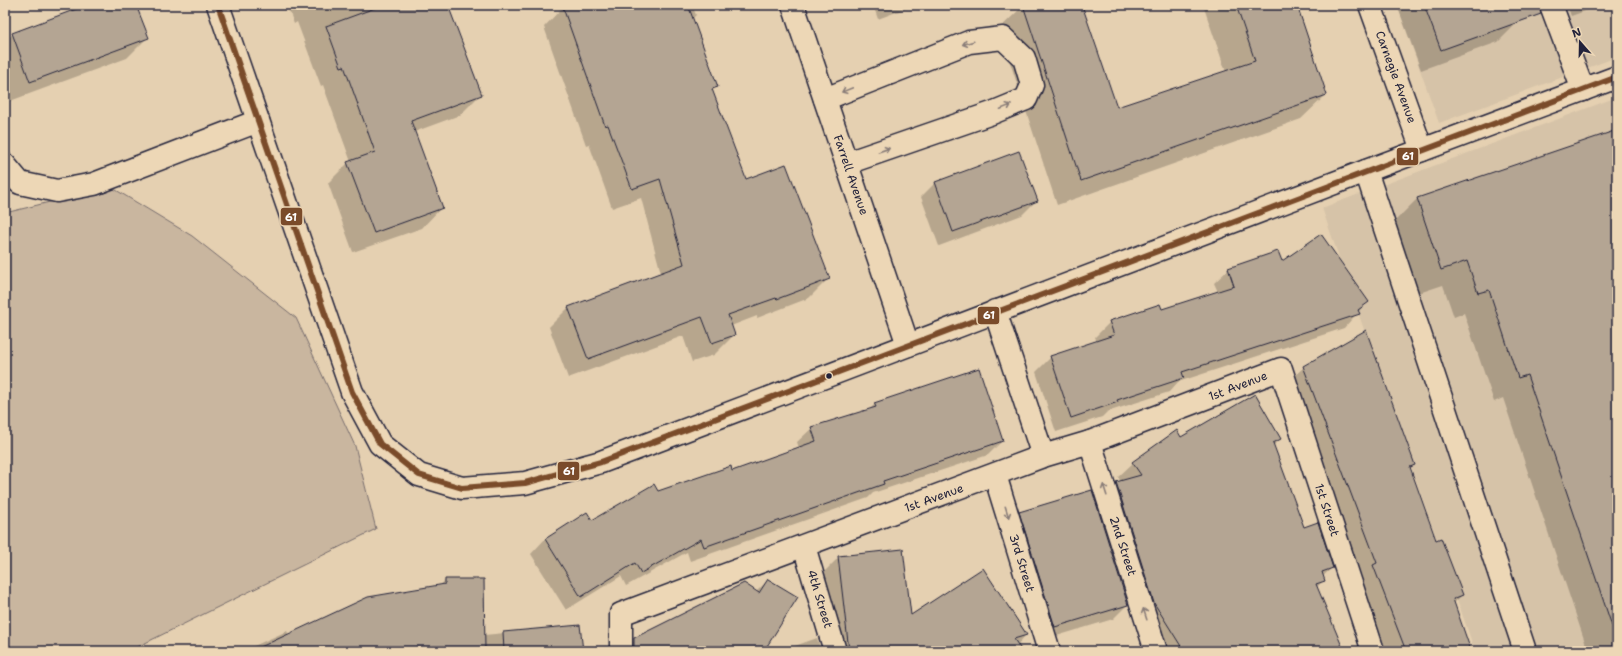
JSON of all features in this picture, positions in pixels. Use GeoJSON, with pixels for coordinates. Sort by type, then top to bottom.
{"type":"FeatureCollection","features":[{"type":"Feature","properties":{"kind":"street"},"geometry":{"type":"LineString","coordinates":[[218,5],[352,392],[380,444],[418,475],[462,488],[525,483],[601,462],[995,311],[1617,77]]}},
{"type":"Feature","properties":{"kind":"street","name":"Farrell Avenue"},"geometry":{"type":"LineString","coordinates":[[793,5],[908,345]]}},
{"type":"Feature","properties":{"kind":"street","name":"Carnegie Avenue"},"geometry":{"type":"LineString","coordinates":[[1370,5],[1422,150]]}},
{"type":"Feature","properties":{"kind":"street"},"geometry":{"type":"LineString","coordinates":[[1551,5],[1584,90]]}},
{"type":"Feature","properties":{"kind":"street"},"geometry":{"type":"LineString","coordinates":[[825,99],[969,42],[1003,38],[1024,58],[1032,84],[1026,99],[992,113],[847,163]]}},
{"type":"Feature","properties":{"kind":"street"},"geometry":{"type":"LineString","coordinates":[[5,165],[20,183],[58,191],[94,184],[258,121]]}},
{"type":"Feature","properties":{"kind":"street"},"geometry":{"type":"LineString","coordinates":[[1366,171],[1525,651]]}},
{"type":"Feature","properties":{"kind":"street"},"geometry":{"type":"LineString","coordinates":[[995,311],[1043,456]]}},
{"type":"Feature","properties":{"kind":"street","name":"1st Avenue"},"geometry":{"type":"LineString","coordinates":[[621,651],[621,614],[1043,456],[1090,442],[1281,369]]}},
{"type":"Feature","properties":{"kind":"street","name":"1st Street"},"geometry":{"type":"LineString","coordinates":[[1281,369],[1373,651]]}},
{"type":"Feature","properties":{"kind":"street","name":"2nd Street"},"geometry":{"type":"LineString","coordinates":[[1090,442],[1156,651]]}},
{"type":"Feature","properties":{"kind":"street","name":"3rd Street"},"geometry":{"type":"LineString","coordinates":[[995,475],[1049,651]]}},
{"type":"Feature","properties":{"kind":"street","name":"4th Street"},"geometry":{"type":"LineString","coordinates":[[804,546],[836,651]]}},
{"type":"Feature","properties":{"kind":"shaded area"},"geometry":{"type":"Polygon","coordinates":[[[1397,5],[1617,5],[1617,57],[1439,123],[1397,5]]]}},
{"type":"Feature","properties":{"kind":"shaded area"},"geometry":{"type":"Polygon","coordinates":[[[1617,97],[1617,651],[1475,651],[1322,208],[1617,97]]]}},
{"type":"Feature","properties":{"kind":"shaded area"},"geometry":{"type":"Polygon","coordinates":[[[111,187],[192,236],[296,318],[355,446],[376,529],[129,651],[5,651],[5,213],[111,187]]]}},
{"type":"Feature","properties":{"kind":"building"},"geometry":{"type":"Polygon","coordinates":[[[87,5],[136,5],[149,38],[30,82],[12,33],[87,5]]]}},
{"type":"Feature","properties":{"kind":"building"},"geometry":{"type":"Polygon","coordinates":[[[383,5],[448,5],[482,95],[411,121],[443,208],[374,233],[347,162],[375,152],[344,66],[341,67],[326,26],[383,5]]]}},
{"type":"Feature","properties":{"kind":"building"},"geometry":{"type":"Polygon","coordinates":[[[562,5],[688,5],[718,87],[712,89],[746,179],[786,164],[830,279],[777,299],[776,298],[728,315],[735,335],[712,343],[702,317],[588,359],[568,307],[684,264],[660,179],[632,189],[608,125],[605,126],[562,5]]]}},
{"type":"Feature","properties":{"kind":"building"},"geometry":{"type":"Polygon","coordinates":[[[1023,5],[1082,5],[1117,107],[1255,61],[1236,5],[1297,5],[1327,95],[1081,181],[1023,5]]]}},
{"type":"Feature","properties":{"kind":"building"},"geometry":{"type":"Polygon","coordinates":[[[1424,5],[1539,5],[1541,14],[1441,50],[1424,5]]]}},
{"type":"Feature","properties":{"kind":"building"},"geometry":{"type":"Polygon","coordinates":[[[1617,130],[1617,626],[1612,626],[1527,375],[1518,378],[1489,290],[1478,293],[1467,261],[1441,270],[1417,198],[1617,130]]]}},
{"type":"Feature","properties":{"kind":"building"},"geometry":{"type":"Polygon","coordinates":[[[1019,151],[1038,201],[953,232],[935,182],[1019,151]]]}},
{"type":"Feature","properties":{"kind":"building"},"geometry":{"type":"Polygon","coordinates":[[[1321,234],[1369,302],[1358,310],[1360,314],[1182,372],[1184,378],[1117,400],[1118,402],[1071,418],[1050,356],[1114,335],[1109,321],[1160,304],[1162,309],[1234,286],[1228,268],[1278,251],[1282,261],[1321,234]]]}},
{"type":"Feature","properties":{"kind":"building"},"geometry":{"type":"Polygon","coordinates":[[[1366,330],[1415,465],[1410,467],[1436,540],[1441,538],[1463,595],[1453,599],[1471,651],[1406,651],[1373,565],[1377,563],[1303,366],[1366,330]]]}},
{"type":"Feature","properties":{"kind":"building"},"geometry":{"type":"Polygon","coordinates":[[[979,368],[1003,441],[883,481],[884,484],[704,547],[701,539],[641,573],[635,563],[581,597],[545,539],[587,512],[592,520],[654,484],[658,491],[731,466],[732,471],[816,441],[811,427],[876,407],[874,403],[979,368]]]}},
{"type":"Feature","properties":{"kind":"building"},"geometry":{"type":"Polygon","coordinates":[[[1255,394],[1281,439],[1273,443],[1304,527],[1318,522],[1333,568],[1322,572],[1325,581],[1316,584],[1344,651],[1184,651],[1154,603],[1116,482],[1141,475],[1132,462],[1177,430],[1181,437],[1255,394]]]}},
{"type":"Feature","properties":{"kind":"building"},"geometry":{"type":"Polygon","coordinates":[[[1092,490],[1128,605],[1055,627],[1019,512],[1092,490]]]}},
{"type":"Feature","properties":{"kind":"building"},"geometry":{"type":"Polygon","coordinates":[[[903,549],[911,615],[983,568],[1027,635],[1014,639],[1022,651],[849,651],[838,556],[903,549]]]}},
{"type":"Feature","properties":{"kind":"building"},"geometry":{"type":"Polygon","coordinates":[[[445,579],[484,579],[485,651],[252,651],[368,597],[445,584],[445,579]]]}},
{"type":"Feature","properties":{"kind":"building"},"geometry":{"type":"Polygon","coordinates":[[[768,579],[798,597],[764,651],[634,651],[634,638],[744,583],[759,593],[768,579]]]}},
{"type":"Feature","properties":{"kind":"building"},"geometry":{"type":"Polygon","coordinates":[[[580,625],[583,651],[504,651],[503,632],[580,625]]]}},
{"type":"Feature","properties":{"kind":"transit line","name":"61"},"geometry":{"type":"LineString","coordinates":[[218,5],[352,392],[380,444],[419,475],[462,488],[525,483],[601,462],[1617,77]]}}]}
